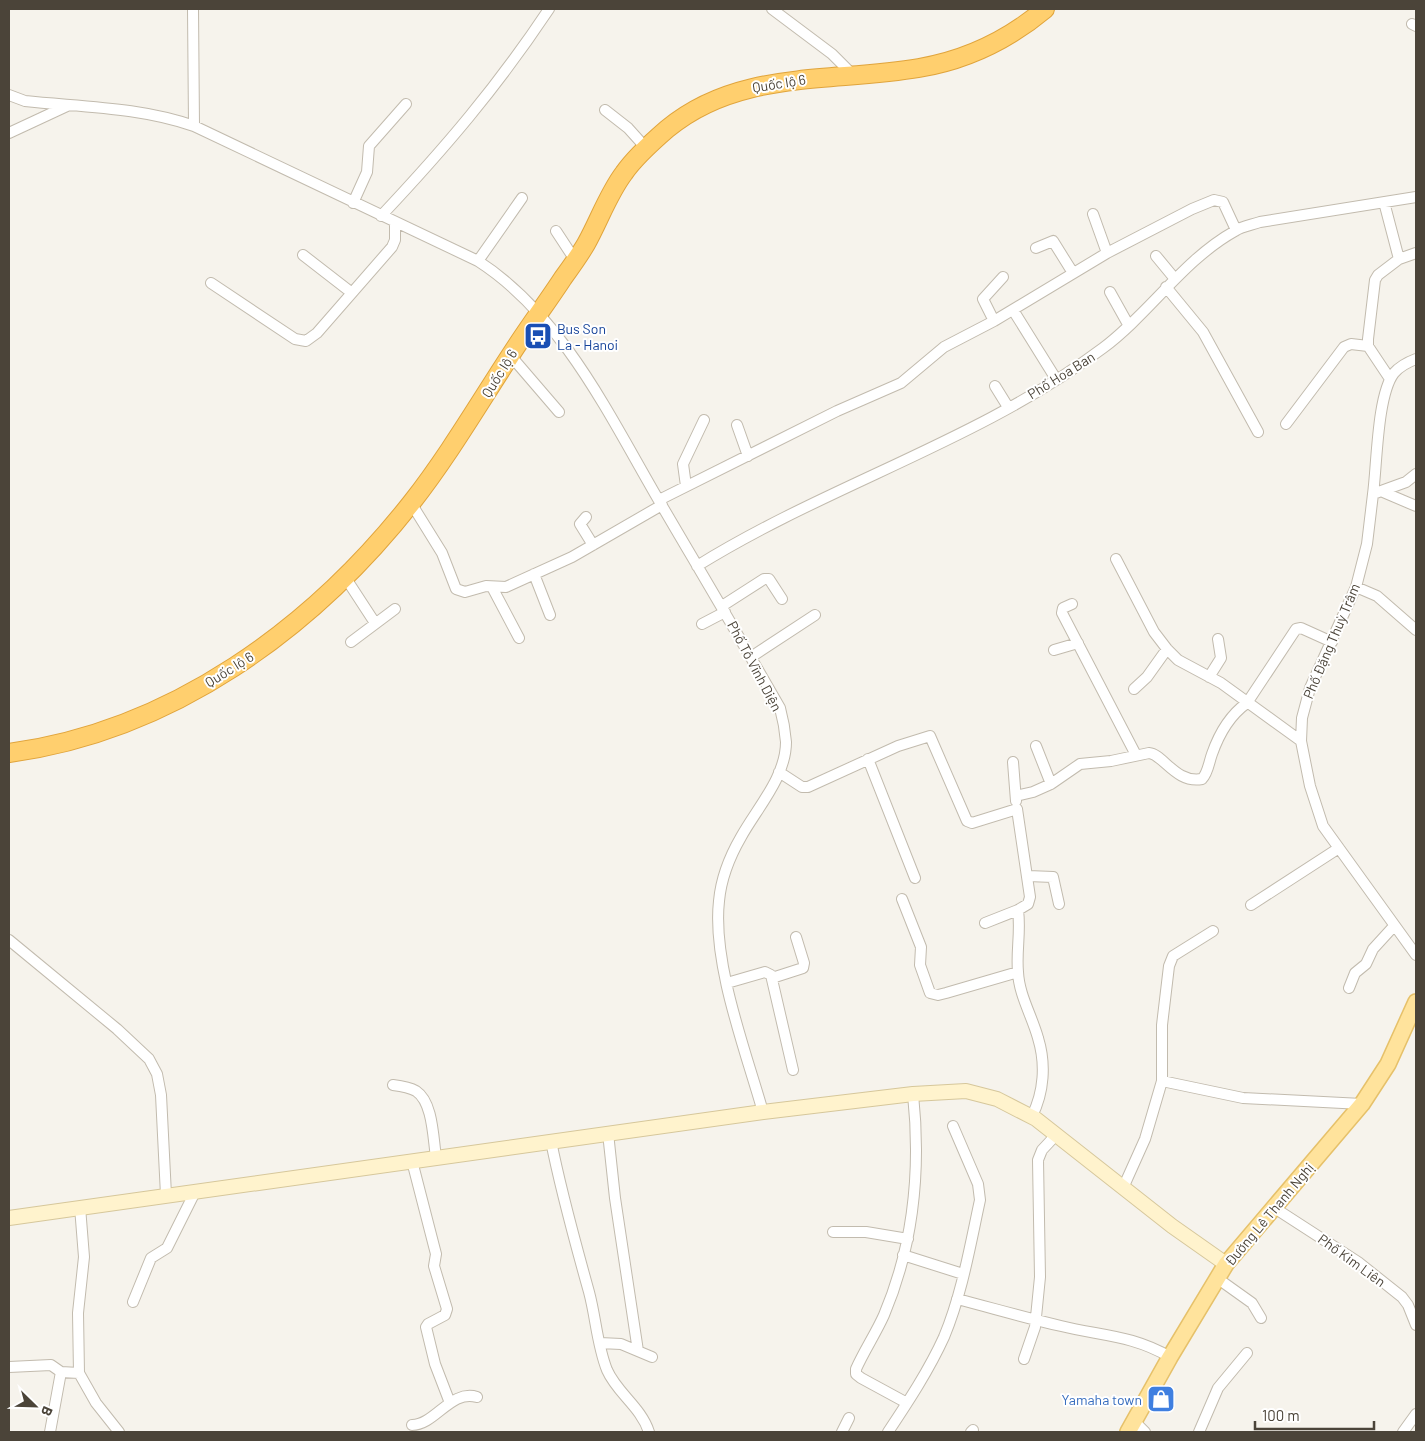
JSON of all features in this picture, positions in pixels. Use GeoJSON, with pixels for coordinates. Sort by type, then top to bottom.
{"type":"FeatureCollection","features":[{"type":"Feature","properties":{"kind":"highway","name":"Quốc lộ 6"},"geometry":{"type":"LineString","coordinates":[[9,753],[60,744],[100,732],[152,712],[191,692],[267,645],[345,577],[411,503],[470,420],[510,355],[575,260],[624,173],[646,148],[684,117],[707,104],[744,89],[781,81],[918,68],[959,58],[1008,37],[1045,9]]}},
{"type":"Feature","properties":{"kind":"main road","name":"Đường Lê Thanh Nghị"},"geometry":{"type":"LineString","coordinates":[[1136,1429],[1170,1357],[1226,1264],[1362,1104],[1388,1064],[1416,1002]]}},
{"type":"Feature","properties":{"kind":"street"},"geometry":{"type":"LineString","coordinates":[[193,9],[194,126]]}},
{"type":"Feature","properties":{"kind":"street"},"geometry":{"type":"LineString","coordinates":[[381,216],[434,160],[481,105],[549,9]]}},
{"type":"Feature","properties":{"kind":"street"},"geometry":{"type":"LineString","coordinates":[[772,9],[832,54],[852,74]]}},
{"type":"Feature","properties":{"kind":"street","name":"Phố Tô Vĩnh Diện"},"geometry":{"type":"LineString","coordinates":[[9,95],[24,101],[134,111],[169,118],[194,126],[478,261],[504,280],[538,313],[571,356],[603,404],[751,657],[780,708],[784,722],[786,743],[779,772],[740,838],[722,882],[717,924],[727,983],[763,1112]]}},
{"type":"Feature","properties":{"kind":"street"},"geometry":{"type":"LineString","coordinates":[[353,203],[367,172],[369,146],[406,104]]}},
{"type":"Feature","properties":{"kind":"street"},"geometry":{"type":"LineString","coordinates":[[9,133],[68,106]]}},
{"type":"Feature","properties":{"kind":"street"},"geometry":{"type":"LineString","coordinates":[[605,110],[628,128],[646,148]]}},
{"type":"Feature","properties":{"kind":"street","name":"Phố Hoa Ban"},"geometry":{"type":"LineString","coordinates":[[697,566],[722,551],[845,488],[945,440],[1056,379],[1102,348],[1129,326],[1174,279],[1236,230],[1260,222],[1416,197]]}},
{"type":"Feature","properties":{"kind":"street"},"geometry":{"type":"LineString","coordinates":[[478,261],[522,198]]}},
{"type":"Feature","properties":{"kind":"street"},"geometry":{"type":"LineString","coordinates":[[411,503],[442,553],[456,589],[464,592],[483,586],[506,586],[593,545],[686,486],[837,411],[901,384],[944,347],[994,321],[1107,253],[1136,240],[1192,209],[1218,200],[1226,205],[1236,230]]}},
{"type":"Feature","properties":{"kind":"street"},"geometry":{"type":"LineString","coordinates":[[1384,202],[1398,259]]}},
{"type":"Feature","properties":{"kind":"street"},"geometry":{"type":"LineString","coordinates":[[1092,214],[1107,253]]}},
{"type":"Feature","properties":{"kind":"street"},"geometry":{"type":"LineString","coordinates":[[210,283],[295,339],[303,341],[314,337],[394,243],[395,222]]}},
{"type":"Feature","properties":{"kind":"street"},"geometry":{"type":"LineString","coordinates":[[556,231],[575,260]]}},
{"type":"Feature","properties":{"kind":"street"},"geometry":{"type":"LineString","coordinates":[[1036,248],[1053,241],[1073,273]]}},
{"type":"Feature","properties":{"kind":"street"},"geometry":{"type":"LineString","coordinates":[[1416,254],[1398,259],[1375,280],[1368,346],[1390,379],[1400,367],[1416,359]]}},
{"type":"Feature","properties":{"kind":"street"},"geometry":{"type":"LineString","coordinates":[[303,255],[352,293]]}},
{"type":"Feature","properties":{"kind":"street"},"geometry":{"type":"LineString","coordinates":[[1156,256],[1174,279]]}},
{"type":"Feature","properties":{"kind":"street"},"geometry":{"type":"LineString","coordinates":[[994,321],[982,299],[1003,277]]}},
{"type":"Feature","properties":{"kind":"street"},"geometry":{"type":"LineString","coordinates":[[1166,287],[1207,338],[1258,432]]}},
{"type":"Feature","properties":{"kind":"street"},"geometry":{"type":"LineString","coordinates":[[1110,292],[1129,326]]}},
{"type":"Feature","properties":{"kind":"street"},"geometry":{"type":"LineString","coordinates":[[1013,310],[1056,379]]}},
{"type":"Feature","properties":{"kind":"street"},"geometry":{"type":"LineString","coordinates":[[1286,424],[1344,347],[1351,344],[1368,346]]}},
{"type":"Feature","properties":{"kind":"street"},"geometry":{"type":"LineString","coordinates":[[510,355],[559,412]]}},
{"type":"Feature","properties":{"kind":"street","name":"Phố Đặng Thuỳ Trâm"},"geometry":{"type":"LineString","coordinates":[[1390,379],[1379,429],[1378,493],[1367,544],[1356,586],[1310,688],[1302,722],[1301,741],[1306,773],[1323,826],[1416,955]]}},
{"type":"Feature","properties":{"kind":"street"},"geometry":{"type":"LineString","coordinates":[[995,386],[1008,407]]}},
{"type":"Feature","properties":{"kind":"street"},"geometry":{"type":"LineString","coordinates":[[686,486],[683,464],[704,420]]}},
{"type":"Feature","properties":{"kind":"street"},"geometry":{"type":"LineString","coordinates":[[737,425],[748,456]]}},
{"type":"Feature","properties":{"kind":"street"},"geometry":{"type":"LineString","coordinates":[[1378,493],[1415,477]]}},
{"type":"Feature","properties":{"kind":"street"},"geometry":{"type":"LineString","coordinates":[[1378,493],[1416,506]]}},
{"type":"Feature","properties":{"kind":"street"},"geometry":{"type":"LineString","coordinates":[[586,517],[580,524],[593,545]]}},
{"type":"Feature","properties":{"kind":"street"},"geometry":{"type":"LineString","coordinates":[[1116,559],[1154,632],[1178,660],[1209,677],[1280,724],[1301,741]]}},
{"type":"Feature","properties":{"kind":"street"},"geometry":{"type":"LineString","coordinates":[[534,574],[550,615]]}},
{"type":"Feature","properties":{"kind":"street"},"geometry":{"type":"LineString","coordinates":[[345,577],[375,623]]}},
{"type":"Feature","properties":{"kind":"street"},"geometry":{"type":"LineString","coordinates":[[702,624],[764,579],[769,579],[772,582],[782,599]]}},
{"type":"Feature","properties":{"kind":"street"},"geometry":{"type":"LineString","coordinates":[[1356,586],[1377,596],[1416,630]]}},
{"type":"Feature","properties":{"kind":"street"},"geometry":{"type":"LineString","coordinates":[[492,587],[519,638]]}},
{"type":"Feature","properties":{"kind":"street"},"geometry":{"type":"LineString","coordinates":[[1072,604],[1063,608],[1062,612],[1136,755]]}},
{"type":"Feature","properties":{"kind":"street"},"geometry":{"type":"LineString","coordinates":[[351,642],[395,610]]}},
{"type":"Feature","properties":{"kind":"street"},"geometry":{"type":"LineString","coordinates":[[751,657],[815,615]]}},
{"type":"Feature","properties":{"kind":"street"},"geometry":{"type":"LineString","coordinates":[[1016,796],[1033,792],[1051,784],[1080,764],[1111,761],[1153,753],[1176,773],[1191,779],[1202,779],[1218,740],[1229,721],[1239,708],[1247,703],[1296,629],[1301,628],[1332,642]]}},
{"type":"Feature","properties":{"kind":"street"},"geometry":{"type":"LineString","coordinates":[[1209,677],[1221,658],[1218,638]]}},
{"type":"Feature","properties":{"kind":"street"},"geometry":{"type":"LineString","coordinates":[[1054,650],[1078,643]]}},
{"type":"Feature","properties":{"kind":"street"},"geometry":{"type":"LineString","coordinates":[[1134,689],[1147,677],[1167,649]]}},
{"type":"Feature","properties":{"kind":"street"},"geometry":{"type":"LineString","coordinates":[[1280,724],[1302,722]]}},
{"type":"Feature","properties":{"kind":"street"},"geometry":{"type":"LineString","coordinates":[[779,772],[802,787],[808,787],[898,746],[930,736],[967,821],[972,823],[1017,809]]}},
{"type":"Feature","properties":{"kind":"street"},"geometry":{"type":"LineString","coordinates":[[1036,746],[1051,784]]}},
{"type":"Feature","properties":{"kind":"street"},"geometry":{"type":"LineString","coordinates":[[868,760],[915,878]]}},
{"type":"Feature","properties":{"kind":"street"},"geometry":{"type":"LineString","coordinates":[[985,923],[1018,910],[1028,904],[1030,897],[1017,809],[1013,762]]}},
{"type":"Feature","properties":{"kind":"street"},"geometry":{"type":"LineString","coordinates":[[1252,905],[1339,848]]}},
{"type":"Feature","properties":{"kind":"street"},"geometry":{"type":"LineString","coordinates":[[1028,876],[1053,877],[1059,904]]}},
{"type":"Feature","properties":{"kind":"street"},"geometry":{"type":"LineString","coordinates":[[902,899],[921,947],[920,965],[930,993],[938,995],[1018,972]]}},
{"type":"Feature","properties":{"kind":"street"},"geometry":{"type":"LineString","coordinates":[[1018,910],[1020,944],[1018,972],[1026,1006],[1039,1038],[1042,1063],[1041,1093],[1032,1116]]}},
{"type":"Feature","properties":{"kind":"street"},"geometry":{"type":"LineString","coordinates":[[1349,988],[1355,973],[1366,964],[1373,949],[1394,926]]}},
{"type":"Feature","properties":{"kind":"street"},"geometry":{"type":"LineString","coordinates":[[1123,1188],[1145,1139],[1162,1081],[1162,1025],[1169,966],[1176,954],[1213,931]]}},
{"type":"Feature","properties":{"kind":"street"},"geometry":{"type":"LineString","coordinates":[[772,978],[803,968],[804,963],[796,937]]}},
{"type":"Feature","properties":{"kind":"street"},"geometry":{"type":"LineString","coordinates":[[9,940],[117,1029],[149,1059],[157,1074],[161,1095],[166,1195]]}},
{"type":"Feature","properties":{"kind":"street"},"geometry":{"type":"LineString","coordinates":[[727,983],[765,972],[772,978],[793,1070]]}},
{"type":"Feature","properties":{"kind":"street"},"geometry":{"type":"LineString","coordinates":[[1162,1081],[1243,1098],[1362,1104]]}},
{"type":"Feature","properties":{"kind":"street"},"geometry":{"type":"LineString","coordinates":[[393,1085],[411,1089],[422,1096],[428,1115],[436,1157]]}},
{"type":"Feature","properties":{"kind":"street"},"geometry":{"type":"LineString","coordinates":[[9,1218],[196,1190],[763,1112],[913,1094],[957,1091],[981,1093],[1012,1105],[1032,1116],[1123,1188],[1226,1264]]}},
{"type":"Feature","properties":{"kind":"street"},"geometry":{"type":"LineString","coordinates":[[907,1403],[861,1378],[856,1374],[856,1369],[883,1316],[913,1218],[917,1181],[917,1141],[913,1094]]}},
{"type":"Feature","properties":{"kind":"street"},"geometry":{"type":"LineString","coordinates":[[888,1432],[934,1358],[957,1299],[980,1200],[978,1184],[953,1126]]}},
{"type":"Feature","properties":{"kind":"street"},"geometry":{"type":"LineString","coordinates":[[608,1134],[614,1198],[638,1351]]}},
{"type":"Feature","properties":{"kind":"street"},"geometry":{"type":"LineString","coordinates":[[1024,1359],[1037,1319],[1040,1254],[1037,1170],[1042,1150],[1056,1135]]}},
{"type":"Feature","properties":{"kind":"street"},"geometry":{"type":"LineString","coordinates":[[551,1141],[564,1203],[589,1292],[608,1372],[640,1414],[649,1432]]}},
{"type":"Feature","properties":{"kind":"street"},"geometry":{"type":"LineString","coordinates":[[412,1160],[436,1254],[434,1266],[447,1309],[445,1315],[426,1327],[435,1364],[450,1403]]}},
{"type":"Feature","properties":{"kind":"street"},"geometry":{"type":"LineString","coordinates":[[133,1302],[151,1258],[168,1248],[196,1190]]}},
{"type":"Feature","properties":{"kind":"street"},"geometry":{"type":"LineString","coordinates":[[80,1207],[84,1257],[78,1313],[79,1373],[96,1403],[118,1432]]}},
{"type":"Feature","properties":{"kind":"street","name":"Phố Kim Liên"},"geometry":{"type":"LineString","coordinates":[[1273,1207],[1358,1262],[1402,1297],[1408,1305],[1416,1325]]}},
{"type":"Feature","properties":{"kind":"street"},"geometry":{"type":"LineString","coordinates":[[833,1232],[866,1232],[908,1239]]}},
{"type":"Feature","properties":{"kind":"street"},"geometry":{"type":"LineString","coordinates":[[903,1255],[964,1274]]}},
{"type":"Feature","properties":{"kind":"street"},"geometry":{"type":"LineString","coordinates":[[1217,1278],[1252,1303],[1262,1318]]}},
{"type":"Feature","properties":{"kind":"street"},"geometry":{"type":"LineString","coordinates":[[957,1299],[1130,1339],[1152,1346],[1170,1357]]}},
{"type":"Feature","properties":{"kind":"street"},"geometry":{"type":"LineString","coordinates":[[600,1343],[621,1344],[652,1357]]}},
{"type":"Feature","properties":{"kind":"street"},"geometry":{"type":"LineString","coordinates":[[1199,1432],[1218,1388],[1247,1353]]}},
{"type":"Feature","properties":{"kind":"street"},"geometry":{"type":"LineString","coordinates":[[9,1367],[51,1365],[61,1372],[79,1373]]}},
{"type":"Feature","properties":{"kind":"street"},"geometry":{"type":"LineString","coordinates":[[50,1432],[61,1372]]}},
{"type":"Feature","properties":{"kind":"street"},"geometry":{"type":"LineString","coordinates":[[412,1426],[420,1425],[450,1403],[466,1396],[476,1397]]}},
{"type":"Feature","properties":{"kind":"street"},"geometry":{"type":"LineString","coordinates":[[1403,1432],[1416,1414]]}},
{"type":"Feature","properties":{"kind":"street"},"geometry":{"type":"LineString","coordinates":[[842,1432],[849,1418]]}},
{"type":"Feature","properties":{"kind":"place","name":"Bus Son La - Hanoi"},"geometry":{"type":"Point","coordinates":[538,336]}},
{"type":"Feature","properties":{"kind":"place","name":"Yamaha town"},"geometry":{"type":"Point","coordinates":[1161,1399]}}]}
